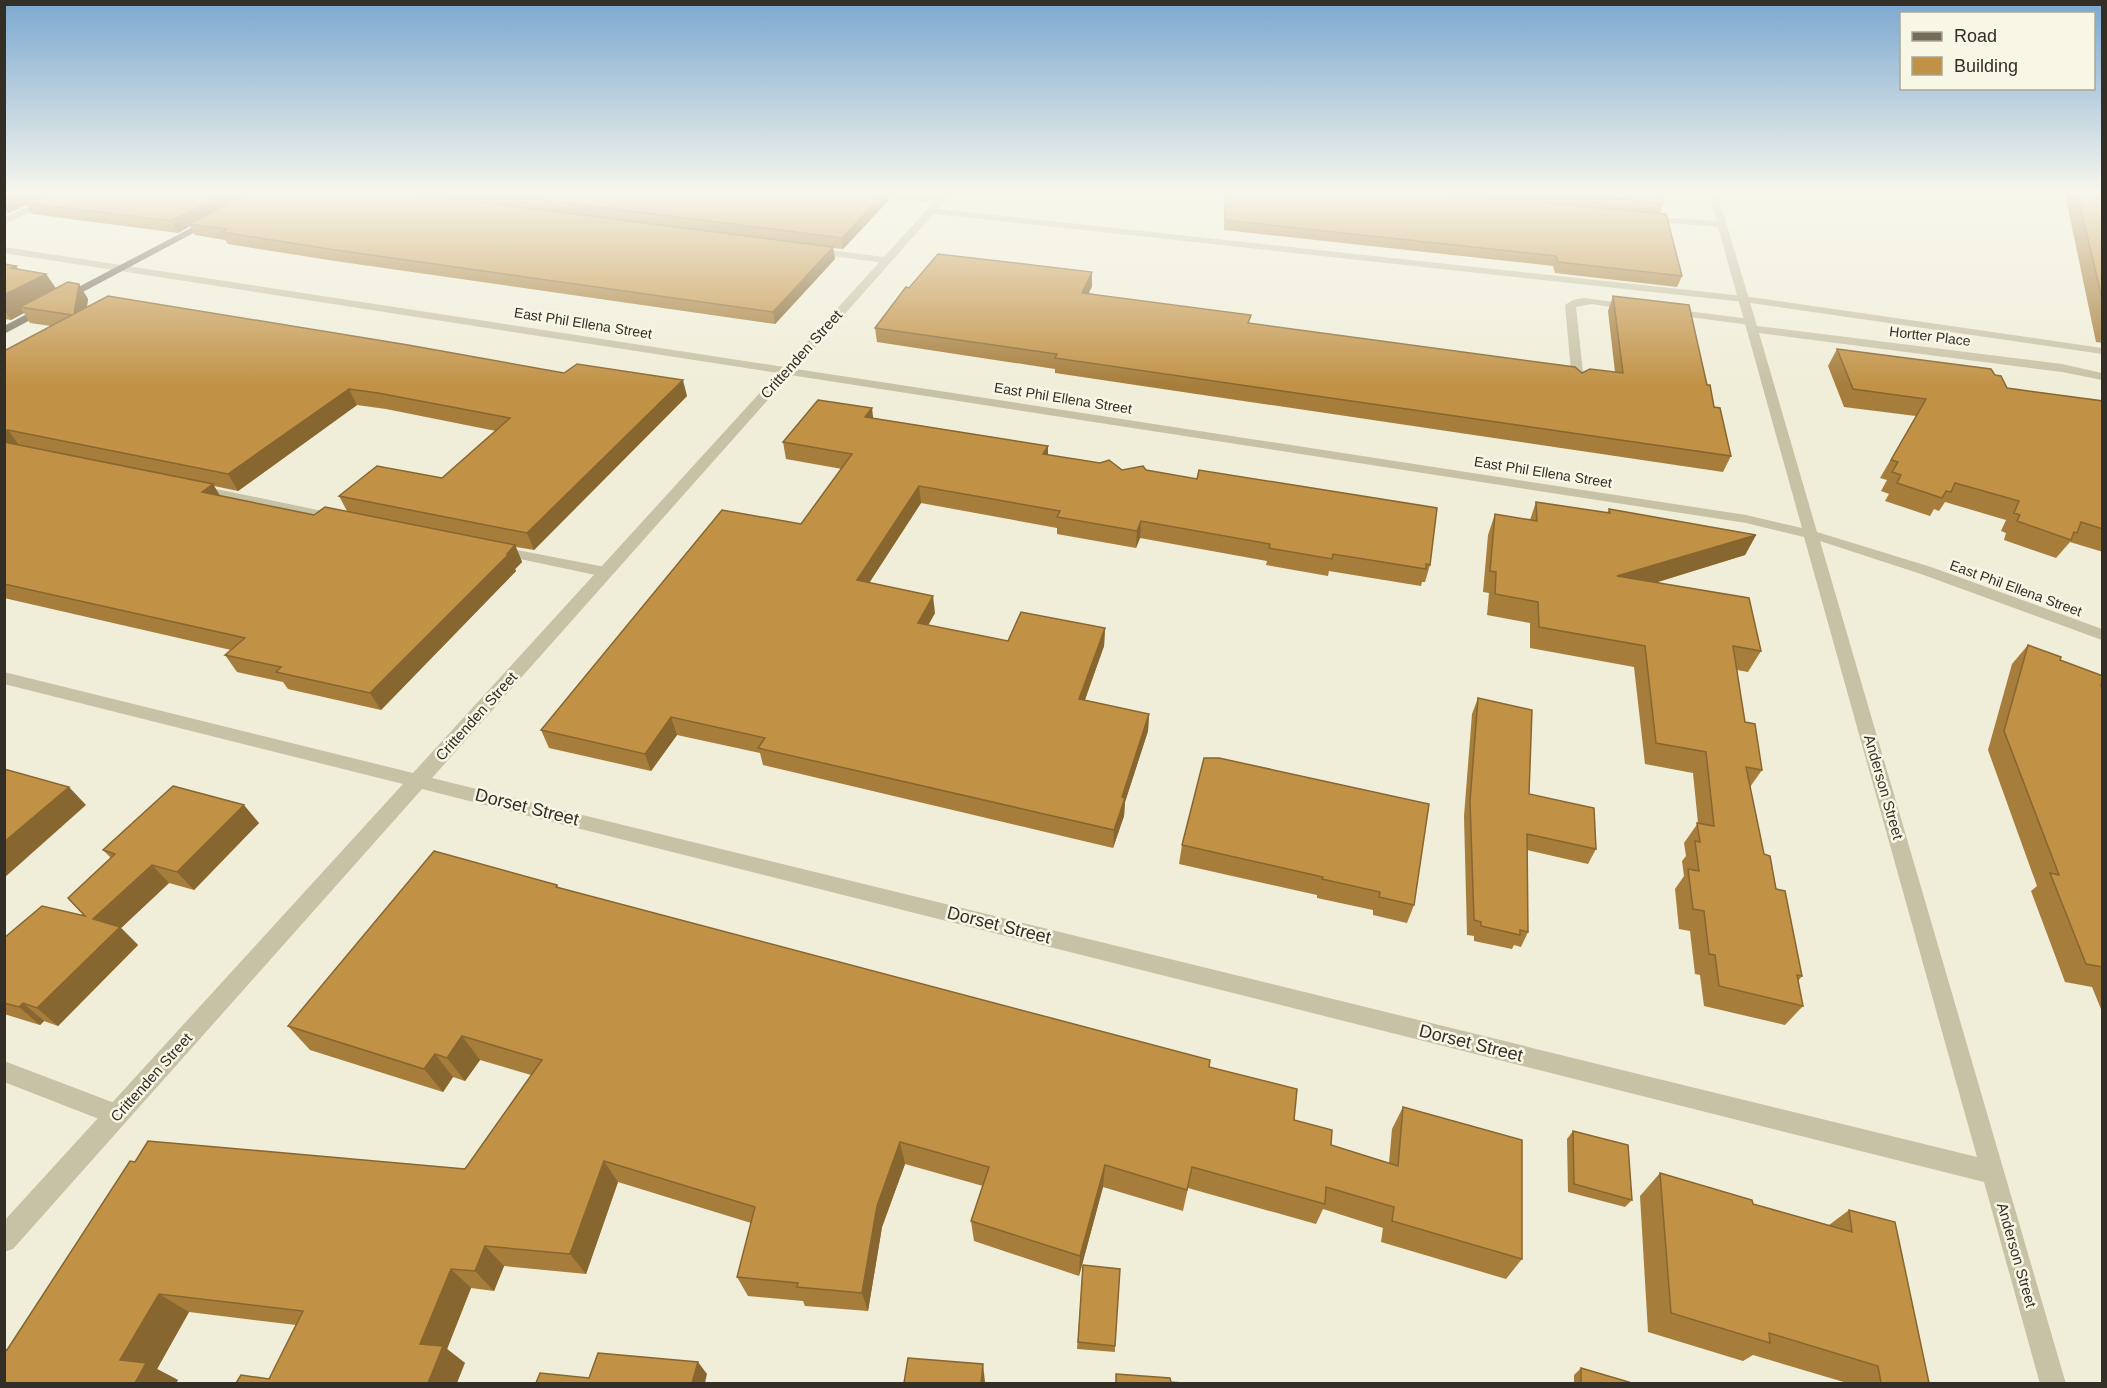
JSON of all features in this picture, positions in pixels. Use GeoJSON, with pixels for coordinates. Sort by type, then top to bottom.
{"type":"FeatureCollection","features":[{"type":"Feature","properties":{"kind":"main road"},"geometry":{"type":"LineString","coordinates":[[4,331],[143,257]]}},
{"type":"Feature","properties":{"kind":"street","name":"East Phil Ellena Street"},"geometry":{"type":"LineString","coordinates":[[52,257],[1746,519],[1812,534],[1878,555],[2103,635]]}},
{"type":"Feature","properties":{"kind":"street"},"geometry":{"type":"LineString","coordinates":[[860,257],[885,260]]}},
{"type":"Feature","properties":{"kind":"street","name":"Crittenden Street"},"geometry":{"type":"LineString","coordinates":[[4,1240],[888,257]]}},
{"type":"Feature","properties":{"kind":"street"},"geometry":{"type":"LineString","coordinates":[[1397,257],[1744,299],[2103,351]]}},
{"type":"Feature","properties":{"kind":"street","name":"Anderson Street"},"geometry":{"type":"LineString","coordinates":[[1732,257],[2053,1383]]}},
{"type":"Feature","properties":{"kind":"street","name":"Hortter Place"},"geometry":{"type":"LineString","coordinates":[[1578,382],[1570,305],[1576,302],[1652,310],[2103,375]]}},
{"type":"Feature","properties":{"kind":"street"},"geometry":{"type":"LineString","coordinates":[[184,486],[348,520]]}},
{"type":"Feature","properties":{"kind":"street"},"geometry":{"type":"LineString","coordinates":[[488,549],[605,572]]}},
{"type":"Feature","properties":{"kind":"street","name":"Dorset Street"},"geometry":{"type":"LineString","coordinates":[[4,678],[1993,1173]]}},
{"type":"Feature","properties":{"kind":"street"},"geometry":{"type":"LineString","coordinates":[[4,1071],[117,1115]]}},
{"type":"Feature","properties":{"kind":"building"},"geometry":{"type":"Polygon","coordinates":[[[384,257],[824,257],[773,312],[384,257]]]}},
{"type":"Feature","properties":{"kind":"building"},"geometry":{"type":"Polygon","coordinates":[[[936,257],[962,257],[1092,272],[1082,293],[1251,315],[1248,323],[1575,367],[1582,373],[1590,369],[1623,373],[1613,296],[1689,305],[1707,385],[1710,385],[1714,407],[1720,408],[1731,456],[1055,358],[1057,354],[875,328],[906,287],[909,288],[936,257]]]}},
{"type":"Feature","properties":{"kind":"building"},"geometry":{"type":"Polygon","coordinates":[[[1556,257],[1677,257],[1682,276],[1558,262],[1556,257]]]}},
{"type":"Feature","properties":{"kind":"building"},"geometry":{"type":"Polygon","coordinates":[[[2092,257],[2103,257],[2103,303],[2092,257]]]}},
{"type":"Feature","properties":{"kind":"building"},"geometry":{"type":"Polygon","coordinates":[[[4,264],[16,266],[11,268],[46,274],[4,295],[4,264]]]}},
{"type":"Feature","properties":{"kind":"building"},"geometry":{"type":"Polygon","coordinates":[[[68,282],[79,284],[74,314],[108,296],[564,373],[577,364],[683,380],[527,533],[339,496],[377,466],[442,478],[510,418],[349,389],[228,474],[4,431],[4,351],[72,315],[20,307],[68,282]]]}},
{"type":"Feature","properties":{"kind":"building"},"geometry":{"type":"Polygon","coordinates":[[[1837,349],[1991,369],[1995,375],[2001,376],[2007,388],[2103,401],[2103,529],[2081,522],[2077,533],[2074,532],[2071,540],[2017,521],[2020,515],[2014,513],[2019,501],[1955,483],[1951,492],[1946,491],[1942,498],[1897,483],[1901,475],[1892,472],[1898,462],[1891,460],[1926,399],[1853,389],[1837,349]]]}},
{"type":"Feature","properties":{"kind":"building"},"geometry":{"type":"Polygon","coordinates":[[[818,400],[872,408],[865,417],[1048,446],[1043,454],[1100,463],[1109,460],[1122,470],[1143,466],[1146,470],[1197,479],[1199,470],[1437,508],[1430,565],[1426,564],[1426,569],[1333,554],[1332,559],[1269,548],[1270,544],[1141,521],[1137,531],[1057,517],[1060,511],[919,486],[857,580],[933,596],[918,623],[1008,641],[1021,612],[1105,628],[1079,699],[1149,714],[1122,797],[1125,798],[1114,830],[758,748],[765,738],[671,717],[645,754],[541,730],[722,510],[801,524],[852,454],[783,442],[818,400]]]}},
{"type":"Feature","properties":{"kind":"building"},"geometry":{"type":"Polygon","coordinates":[[[4,442],[213,484],[202,492],[314,515],[325,507],[515,545],[507,554],[509,554],[370,693],[276,672],[281,667],[225,655],[245,638],[4,584],[4,442]]]}},
{"type":"Feature","properties":{"kind":"building"},"geometry":{"type":"Polygon","coordinates":[[[1536,502],[1610,513],[1609,509],[1756,535],[1617,576],[1749,598],[1761,651],[1733,646],[1745,722],[1755,724],[1762,770],[1746,767],[1764,854],[1770,856],[1776,889],[1785,891],[1802,976],[1797,975],[1803,1006],[1719,986],[1715,955],[1709,954],[1704,911],[1693,909],[1688,869],[1699,871],[1695,841],[1700,842],[1697,823],[1714,826],[1706,752],[1656,743],[1645,646],[1539,627],[1538,602],[1495,594],[1496,572],[1490,571],[1495,514],[1537,521],[1536,502]]]}},
{"type":"Feature","properties":{"kind":"building"},"geometry":{"type":"Polygon","coordinates":[[[2028,645],[2103,676],[2101,686],[2103,687],[2103,967],[2086,964],[2050,873],[2059,875],[2004,731],[2028,645]]]}},
{"type":"Feature","properties":{"kind":"building"},"geometry":{"type":"Polygon","coordinates":[[[1478,698],[1532,710],[1529,794],[1594,808],[1596,849],[1527,834],[1528,932],[1520,930],[1520,935],[1481,926],[1481,922],[1474,920],[1470,801],[1478,698]]]}},
{"type":"Feature","properties":{"kind":"building"},"geometry":{"type":"Polygon","coordinates":[[[1204,758],[1219,758],[1429,804],[1414,905],[1379,897],[1380,892],[1322,879],[1323,877],[1182,845],[1204,758]]]}},
{"type":"Feature","properties":{"kind":"building"},"geometry":{"type":"Polygon","coordinates":[[[4,769],[69,787],[4,842],[4,769]]]}},
{"type":"Feature","properties":{"kind":"building"},"geometry":{"type":"Polygon","coordinates":[[[173,786],[244,805],[177,872],[152,865],[93,919],[120,927],[37,1008],[23,1003],[19,1007],[4,1003],[4,938],[42,906],[85,916],[68,898],[115,854],[103,850],[173,786]]]}},
{"type":"Feature","properties":{"kind":"building"},"geometry":{"type":"Polygon","coordinates":[[[434,851],[557,885],[556,887],[1210,1060],[1209,1067],[1297,1089],[1294,1120],[1332,1130],[1331,1145],[1398,1166],[1403,1107],[1522,1140],[1522,1259],[1392,1221],[1394,1207],[1326,1187],[1325,1204],[1192,1167],[1187,1190],[1105,1165],[1080,1256],[971,1221],[989,1167],[900,1142],[877,1206],[862,1293],[797,1287],[798,1283],[737,1277],[755,1207],[604,1161],[570,1254],[485,1246],[475,1271],[451,1269],[420,1344],[443,1346],[428,1383],[236,1383],[241,1375],[269,1379],[303,1311],[159,1294],[120,1360],[146,1363],[135,1383],[4,1383],[4,1349],[7,1350],[130,1161],[135,1162],[148,1141],[465,1169],[542,1060],[462,1036],[447,1058],[435,1054],[424,1069],[288,1026],[434,851]]]}},
{"type":"Feature","properties":{"kind":"building"},"geometry":{"type":"Polygon","coordinates":[[[1573,1131],[1628,1145],[1632,1200],[1574,1184],[1573,1131]]]}},
{"type":"Feature","properties":{"kind":"building"},"geometry":{"type":"Polygon","coordinates":[[[1660,1173],[1752,1200],[1753,1204],[1852,1232],[1849,1210],[1895,1222],[1929,1383],[1881,1383],[1878,1366],[1769,1333],[1770,1343],[1671,1313],[1660,1173]]]}},
{"type":"Feature","properties":{"kind":"building"},"geometry":{"type":"Polygon","coordinates":[[[1083,1265],[1120,1269],[1115,1346],[1078,1342],[1083,1265]]]}},
{"type":"Feature","properties":{"kind":"building"},"geometry":{"type":"Polygon","coordinates":[[[598,1353],[698,1362],[692,1383],[536,1383],[540,1373],[589,1378],[598,1353]]]}},
{"type":"Feature","properties":{"kind":"building"},"geometry":{"type":"Polygon","coordinates":[[[908,1358],[983,1364],[981,1383],[904,1383],[908,1358]]]}},
{"type":"Feature","properties":{"kind":"building"},"geometry":{"type":"Polygon","coordinates":[[[1581,1368],[1632,1383],[1581,1383],[1581,1368]]]}},
{"type":"Feature","properties":{"kind":"building"},"geometry":{"type":"Polygon","coordinates":[[[1116,1374],[1170,1378],[1171,1382],[1182,1383],[1116,1383],[1116,1374]]]}}]}
